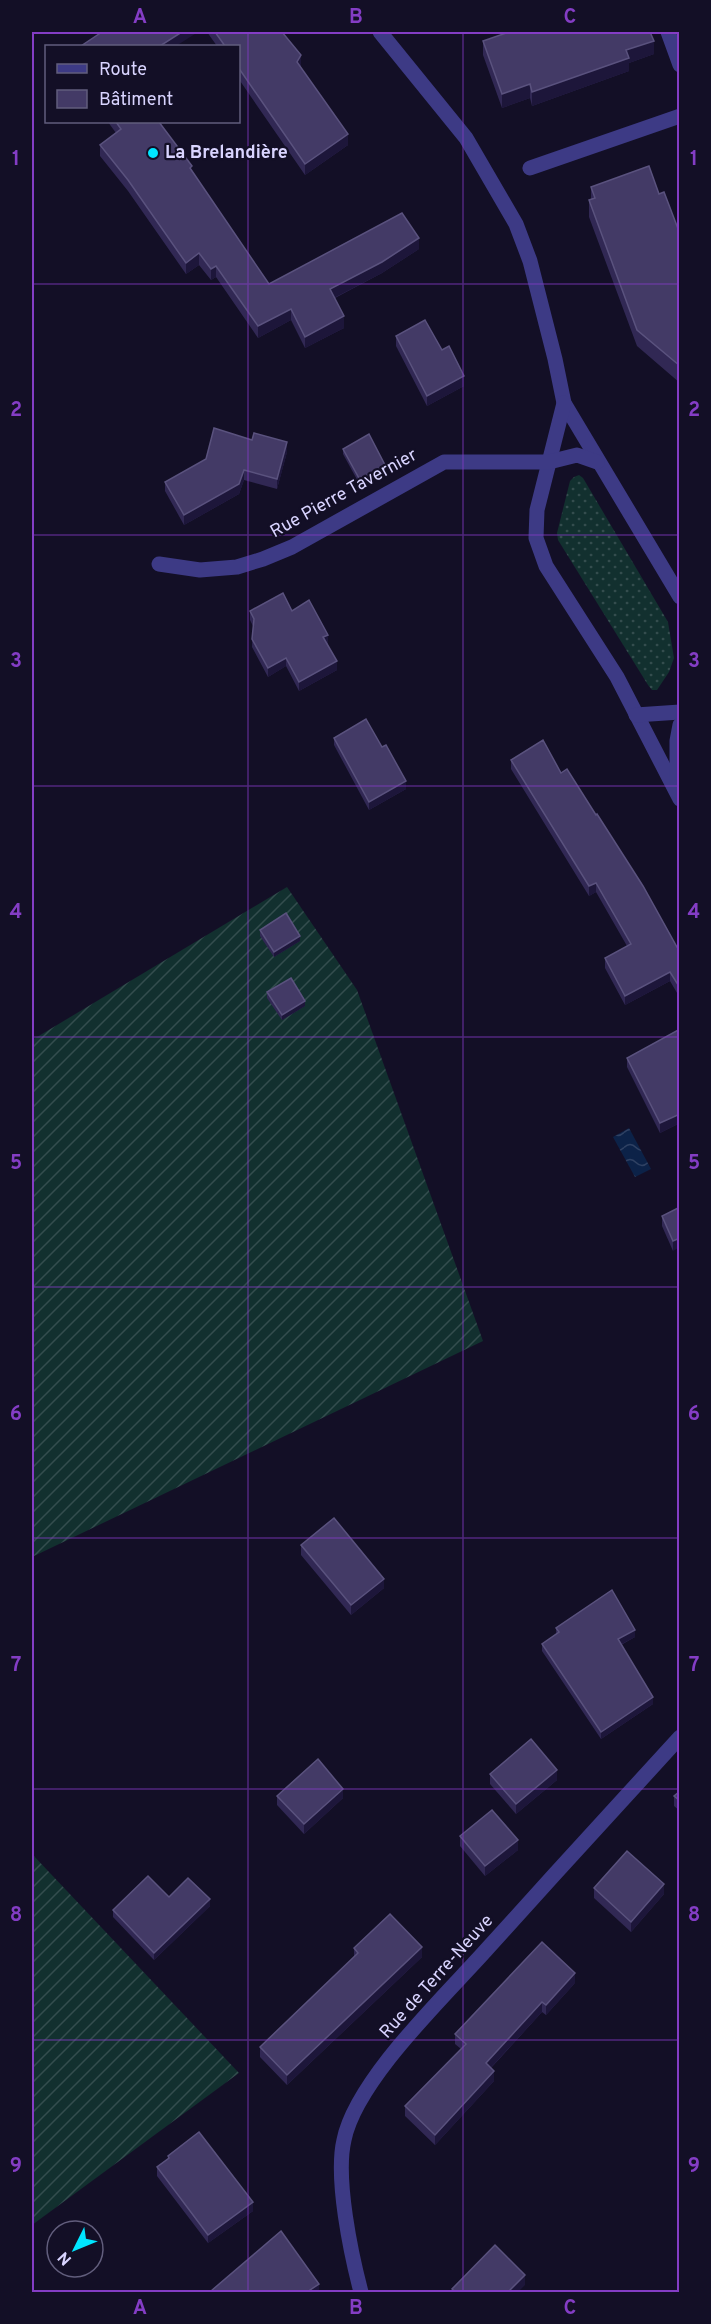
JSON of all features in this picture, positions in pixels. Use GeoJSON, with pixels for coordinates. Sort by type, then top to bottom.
{"type":"FeatureCollection","features":[{"type":"Feature","properties":{"kind":"street"},"geometry":{"type":"LineString","coordinates":[[380,32],[466,138],[516,224],[530,261],[564,403],[597,462],[680,597]]}},
{"type":"Feature","properties":{"kind":"street"},"geometry":{"type":"LineString","coordinates":[[668,32],[680,65]]}},
{"type":"Feature","properties":{"kind":"street"},"geometry":{"type":"LineString","coordinates":[[530,168],[680,116]]}},
{"type":"Feature","properties":{"kind":"street"},"geometry":{"type":"LineString","coordinates":[[564,403],[537,510],[536,538],[546,566],[617,677],[678,796]]}},
{"type":"Feature","properties":{"kind":"street","name":"Rue Pierre Tavernier"},"geometry":{"type":"LineString","coordinates":[[159,564],[200,570],[237,567],[263,559],[292,547],[444,462],[549,462],[577,455],[597,462]]}},
{"type":"Feature","properties":{"kind":"street"},"geometry":{"type":"LineString","coordinates":[[636,715],[680,712]]}},
{"type":"Feature","properties":{"kind":"street"},"geometry":{"type":"LineString","coordinates":[[678,796],[677,741],[680,725]]}},
{"type":"Feature","properties":{"kind":"street","name":"Rue de Terre-Neuve"},"geometry":{"type":"LineString","coordinates":[[361,2292],[344,2198],[342,2164],[344,2140],[354,2111],[371,2083],[422,2022],[680,1737]]}},
{"type":"Feature","properties":{"kind":"green space"},"geometry":{"type":"Polygon","coordinates":[[[579,475],[583,478],[668,622],[674,658],[669,672],[657,690],[652,690],[648,685],[558,540],[557,533],[570,481],[579,475]]]}},
{"type":"Feature","properties":{"kind":"green space"},"geometry":{"type":"Polygon","coordinates":[[[287,887],[357,990],[483,1341],[32,1557],[32,1040],[287,887]]]}},
{"type":"Feature","properties":{"kind":"green space"},"geometry":{"type":"Polygon","coordinates":[[[32,1854],[239,2073],[32,2225],[32,1854]]]}},
{"type":"Feature","properties":{"kind":"water"},"geometry":{"type":"Polygon","coordinates":[[[629,1128],[651,1169],[635,1177],[613,1137],[629,1128]]]}},
{"type":"Feature","properties":{"kind":"building"},"geometry":{"type":"Polygon","coordinates":[[[102,32],[182,32],[162,45],[82,45],[102,32]]]}},
{"type":"Feature","properties":{"kind":"building"},"geometry":{"type":"Polygon","coordinates":[[[215,32],[282,32],[301,55],[297,62],[348,134],[305,164],[240,70],[240,45],[224,45],[215,32]]]}},
{"type":"Feature","properties":{"kind":"building"},"geometry":{"type":"Polygon","coordinates":[[[509,32],[650,32],[654,41],[626,50],[629,58],[532,92],[530,84],[502,94],[483,41],[509,32]]]}},
{"type":"Feature","properties":{"kind":"building"},"geometry":{"type":"Polygon","coordinates":[[[117,123],[160,123],[192,166],[190,168],[269,284],[402,213],[419,238],[382,262],[330,289],[344,316],[305,337],[291,309],[258,326],[216,266],[211,269],[199,253],[186,263],[128,180],[100,145],[121,129],[117,123]]]}},
{"type":"Feature","properties":{"kind":"building"},"geometry":{"type":"Polygon","coordinates":[[[649,166],[659,194],[664,192],[680,234],[680,366],[637,330],[589,200],[595,198],[591,187],[649,166]]]}},
{"type":"Feature","properties":{"kind":"building"},"geometry":{"type":"Polygon","coordinates":[[[425,320],[442,350],[449,346],[464,376],[427,396],[396,336],[425,320]]]}},
{"type":"Feature","properties":{"kind":"building"},"geometry":{"type":"Polygon","coordinates":[[[214,428],[252,440],[254,433],[287,442],[277,479],[244,470],[239,484],[184,515],[165,482],[206,459],[214,428]]]}},
{"type":"Feature","properties":{"kind":"building"},"geometry":{"type":"Polygon","coordinates":[[[369,434],[386,467],[360,480],[343,449],[369,434]]]}},
{"type":"Feature","properties":{"kind":"building"},"geometry":{"type":"Polygon","coordinates":[[[283,593],[292,611],[309,600],[328,635],[323,637],[337,661],[299,682],[286,658],[268,668],[252,639],[254,619],[250,611],[283,593]]]}},
{"type":"Feature","properties":{"kind":"building"},"geometry":{"type":"Polygon","coordinates":[[[366,719],[382,747],[386,745],[406,781],[369,802],[334,738],[366,719]]]}},
{"type":"Feature","properties":{"kind":"building"},"geometry":{"type":"Polygon","coordinates":[[[543,740],[561,773],[567,769],[597,814],[643,886],[677,947],[680,946],[680,988],[670,972],[625,996],[605,958],[631,944],[596,883],[589,886],[511,760],[543,740]]]}},
{"type":"Feature","properties":{"kind":"building"},"geometry":{"type":"Polygon","coordinates":[[[286,913],[300,936],[274,952],[260,930],[286,913]]]}},
{"type":"Feature","properties":{"kind":"building"},"geometry":{"type":"Polygon","coordinates":[[[291,978],[305,1001],[282,1015],[267,992],[291,978]]]}},
{"type":"Feature","properties":{"kind":"building"},"geometry":{"type":"Polygon","coordinates":[[[680,1029],[680,1114],[660,1123],[627,1058],[680,1029]]]}},
{"type":"Feature","properties":{"kind":"building"},"geometry":{"type":"Polygon","coordinates":[[[680,1207],[680,1238],[673,1241],[662,1216],[680,1207]]]}},
{"type":"Feature","properties":{"kind":"building"},"geometry":{"type":"Polygon","coordinates":[[[334,1518],[384,1579],[351,1605],[301,1545],[334,1518]]]}},
{"type":"Feature","properties":{"kind":"building"},"geometry":{"type":"Polygon","coordinates":[[[612,1590],[635,1630],[618,1639],[653,1697],[601,1732],[542,1644],[559,1632],[556,1628],[612,1590]]]}},
{"type":"Feature","properties":{"kind":"building"},"geometry":{"type":"Polygon","coordinates":[[[531,1739],[557,1770],[516,1804],[490,1774],[531,1739]]]}},
{"type":"Feature","properties":{"kind":"building"},"geometry":{"type":"Polygon","coordinates":[[[318,1759],[343,1789],[304,1824],[277,1796],[318,1759]]]}},
{"type":"Feature","properties":{"kind":"building"},"geometry":{"type":"Polygon","coordinates":[[[680,1791],[680,1801],[674,1796],[680,1791]]]}},
{"type":"Feature","properties":{"kind":"building"},"geometry":{"type":"Polygon","coordinates":[[[492,1810],[518,1840],[485,1866],[460,1836],[492,1810]]]}},
{"type":"Feature","properties":{"kind":"building"},"geometry":{"type":"Polygon","coordinates":[[[627,1851],[664,1884],[631,1922],[594,1888],[627,1851]]]}},
{"type":"Feature","properties":{"kind":"building"},"geometry":{"type":"Polygon","coordinates":[[[148,1876],[169,1897],[188,1878],[210,1899],[154,1953],[113,1910],[148,1876]]]}},
{"type":"Feature","properties":{"kind":"building"},"geometry":{"type":"Polygon","coordinates":[[[390,1914],[422,1947],[287,2075],[260,2047],[358,1953],[354,1948],[390,1914]]]}},
{"type":"Feature","properties":{"kind":"building"},"geometry":{"type":"Polygon","coordinates":[[[542,1942],[575,1973],[546,2005],[542,2002],[486,2063],[494,2071],[435,2135],[405,2106],[466,2044],[455,2034],[542,1942]]]}},
{"type":"Feature","properties":{"kind":"building"},"geometry":{"type":"Polygon","coordinates":[[[199,2132],[253,2202],[208,2235],[157,2167],[199,2132]]]}},
{"type":"Feature","properties":{"kind":"building"},"geometry":{"type":"Polygon","coordinates":[[[281,2231],[319,2284],[307,2292],[211,2291],[281,2231]]]}},
{"type":"Feature","properties":{"kind":"building"},"geometry":{"type":"Polygon","coordinates":[[[495,2245],[525,2275],[508,2292],[456,2292],[452,2289],[495,2245]]]}},
{"type":"Feature","properties":{"kind":"place","name":"La Brelandière"},"geometry":{"type":"Point","coordinates":[153,153]}}]}
